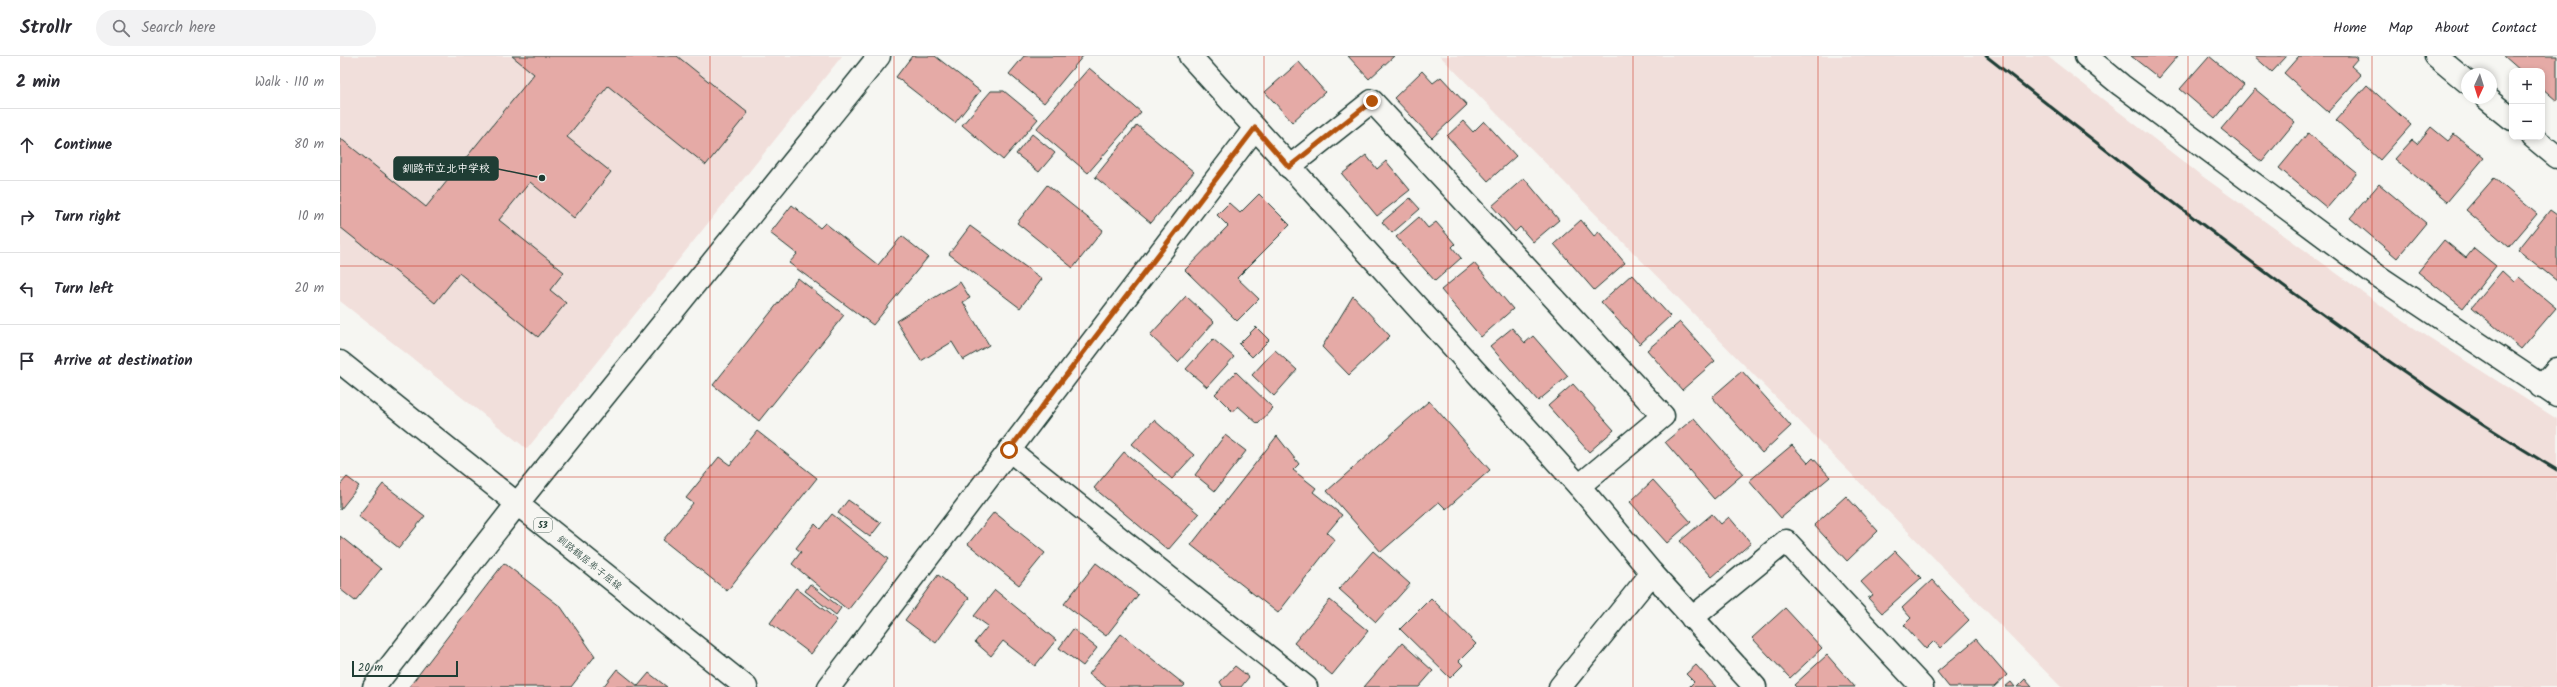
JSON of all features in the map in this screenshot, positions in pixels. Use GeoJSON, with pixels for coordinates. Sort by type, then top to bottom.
{"type":"FeatureCollection","features":[{"type":"Feature","properties":{"kind":"street"},"geometry":{"type":"LineString","coordinates":[[374,687],[517,504],[879,56]]}},
{"type":"Feature","properties":{"kind":"street"},"geometry":{"type":"LineString","coordinates":[[1190,56],[1579,486],[1652,573],[1754,687]]}},
{"type":"Feature","properties":{"kind":"street"},"geometry":{"type":"LineString","coordinates":[[2086,56],[2121,85],[2379,277],[2549,391],[2557,369]]}},
{"type":"Feature","properties":{"kind":"street"},"geometry":{"type":"LineString","coordinates":[[2436,56],[2461,77]]}},
{"type":"Feature","properties":{"kind":"street"},"geometry":{"type":"LineString","coordinates":[[1289,167],[1372,101],[1662,416],[1579,486]]}},
{"type":"Feature","properties":{"kind":"street"},"geometry":{"type":"LineString","coordinates":[[2493,104],[2509,117]]}},
{"type":"Feature","properties":{"kind":"street"},"geometry":{"type":"LineString","coordinates":[[829,687],[1255,128]]}},
{"type":"Feature","properties":{"kind":"street"},"geometry":{"type":"LineString","coordinates":[[2537,140],[2557,157]]}},
{"type":"Feature","properties":{"kind":"street","name":"釧路鶴居弟子屈線"},"geometry":{"type":"LineString","coordinates":[[340,362],[746,687]]}},
{"type":"Feature","properties":{"kind":"street"},"geometry":{"type":"LineString","coordinates":[[1009,450],[1306,687]]}},
{"type":"Feature","properties":{"kind":"street"},"geometry":{"type":"LineString","coordinates":[[1692,618],[1786,541],[1922,687]]}},
{"type":"Feature","properties":{"kind":"street"},"geometry":{"type":"LineString","coordinates":[[1560,687],[1652,573]]}},
{"type":"Feature","properties":{"kind":"shaded area"},"geometry":{"type":"Polygon","coordinates":[[[340,56],[842,56],[527,449],[340,301],[340,56]]]}},
{"type":"Feature","properties":{"kind":"shaded area"},"geometry":{"type":"Polygon","coordinates":[[[1440,56],[2047,56],[2198,173],[2397,317],[2557,419],[2557,687],[2061,687],[1440,56]]]}},
{"type":"Feature","properties":{"kind":"building"},"geometry":{"type":"Polygon","coordinates":[[[512,56],[677,56],[748,113],[706,165],[608,86],[567,137],[611,172],[574,218],[530,182],[499,220],[564,272],[550,290],[566,303],[538,337],[459,273],[435,303],[340,227],[340,138],[426,207],[534,74],[512,56]]]}},
{"type":"Feature","properties":{"kind":"building"},"geometry":{"type":"Polygon","coordinates":[[[912,56],[935,56],[980,91],[955,123],[896,77],[912,56]]]}},
{"type":"Feature","properties":{"kind":"building"},"geometry":{"type":"Polygon","coordinates":[[[1024,56],[1083,56],[1044,103],[1009,74],[1024,56]]]}},
{"type":"Feature","properties":{"kind":"building"},"geometry":{"type":"Polygon","coordinates":[[[1348,56],[1394,56],[1369,79],[1348,56]]]}},
{"type":"Feature","properties":{"kind":"building"},"geometry":{"type":"Polygon","coordinates":[[[2131,56],[2178,56],[2159,78],[2131,56]]]}},
{"type":"Feature","properties":{"kind":"building"},"geometry":{"type":"Polygon","coordinates":[[[2209,56],[2244,85],[2215,119],[2180,89],[2209,56]]]}},
{"type":"Feature","properties":{"kind":"building"},"geometry":{"type":"Polygon","coordinates":[[[2254,56],[2287,56],[2272,72],[2254,56]]]}},
{"type":"Feature","properties":{"kind":"building"},"geometry":{"type":"Polygon","coordinates":[[[2299,56],[2355,56],[2358,58],[2351,66],[2361,75],[2328,112],[2284,73],[2299,56]]]}},
{"type":"Feature","properties":{"kind":"building"},"geometry":{"type":"Polygon","coordinates":[[[2504,56],[2557,56],[2557,101],[2545,91],[2545,68],[2518,68],[2504,56]]]}},
{"type":"Feature","properties":{"kind":"building"},"geometry":{"type":"Polygon","coordinates":[[[1299,62],[1325,92],[1292,122],[1265,92],[1299,62]]]}},
{"type":"Feature","properties":{"kind":"building"},"geometry":{"type":"Polygon","coordinates":[[[1089,68],[1141,112],[1088,173],[1036,129],[1089,68]]]}},
{"type":"Feature","properties":{"kind":"building"},"geometry":{"type":"Polygon","coordinates":[[[1422,71],[1433,83],[1441,77],[1467,105],[1432,138],[1394,98],[1422,71]]]}},
{"type":"Feature","properties":{"kind":"building"},"geometry":{"type":"Polygon","coordinates":[[[2367,85],[2411,125],[2380,160],[2336,120],[2367,85]]]}},
{"type":"Feature","properties":{"kind":"building"},"geometry":{"type":"Polygon","coordinates":[[[2255,89],[2295,122],[2262,162],[2221,129],[2255,89]]]}},
{"type":"Feature","properties":{"kind":"building"},"geometry":{"type":"Polygon","coordinates":[[[991,91],[1004,91],[1038,119],[1003,160],[962,125],[991,91]]]}},
{"type":"Feature","properties":{"kind":"building"},"geometry":{"type":"Polygon","coordinates":[[[1463,121],[1473,132],[1484,121],[1516,156],[1488,181],[1447,136],[1463,121]]]}},
{"type":"Feature","properties":{"kind":"building"},"geometry":{"type":"Polygon","coordinates":[[[1137,125],[1194,172],[1151,223],[1095,177],[1137,125]]]}},
{"type":"Feature","properties":{"kind":"building"},"geometry":{"type":"Polygon","coordinates":[[[2431,127],[2448,141],[2454,134],[2484,158],[2447,202],[2395,159],[2412,140],[2417,144],[2431,127]]]}},
{"type":"Feature","properties":{"kind":"building"},"geometry":{"type":"Polygon","coordinates":[[[2308,133],[2357,173],[2327,208],[2279,168],[2308,133]]]}},
{"type":"Feature","properties":{"kind":"building"},"geometry":{"type":"Polygon","coordinates":[[[1032,134],[1055,153],[1039,172],[1016,154],[1032,134]]]}},
{"type":"Feature","properties":{"kind":"building"},"geometry":{"type":"Polygon","coordinates":[[[1366,155],[1377,169],[1386,161],[1410,190],[1377,216],[1342,174],[1366,155]]]}},
{"type":"Feature","properties":{"kind":"building"},"geometry":{"type":"Polygon","coordinates":[[[1524,178],[1559,220],[1533,242],[1520,227],[1515,232],[1492,206],[1524,178]]]}},
{"type":"Feature","properties":{"kind":"building"},"geometry":{"type":"Polygon","coordinates":[[[2494,178],[2537,214],[2509,247],[2466,210],[2494,178]]]}},
{"type":"Feature","properties":{"kind":"building"},"geometry":{"type":"Polygon","coordinates":[[[2379,184],[2426,223],[2397,258],[2350,218],[2379,184]]]}},
{"type":"Feature","properties":{"kind":"building"},"geometry":{"type":"Polygon","coordinates":[[[1047,185],[1103,230],[1073,268],[1017,223],[1047,185]]]}},
{"type":"Feature","properties":{"kind":"building"},"geometry":{"type":"Polygon","coordinates":[[[1259,194],[1290,225],[1237,278],[1259,299],[1237,321],[1185,270],[1228,226],[1217,215],[1229,203],[1240,213],[1259,194]]]}},
{"type":"Feature","properties":{"kind":"building"},"geometry":{"type":"Polygon","coordinates":[[[1410,198],[1420,209],[1392,233],[1382,222],[1410,198]]]}},
{"type":"Feature","properties":{"kind":"building"},"geometry":{"type":"Polygon","coordinates":[[[792,205],[820,228],[825,223],[878,265],[902,236],[928,257],[873,325],[789,263],[797,254],[770,233],[792,205]]]}},
{"type":"Feature","properties":{"kind":"building"},"geometry":{"type":"Polygon","coordinates":[[[2550,210],[2557,215],[2557,281],[2518,250],[2550,210]]]}},
{"type":"Feature","properties":{"kind":"building"},"geometry":{"type":"Polygon","coordinates":[[[1419,217],[1428,228],[1436,222],[1455,244],[1452,247],[1461,258],[1435,281],[1396,237],[1419,217]]]}},
{"type":"Feature","properties":{"kind":"building"},"geometry":{"type":"Polygon","coordinates":[[[1581,220],[1594,236],[1599,232],[1625,263],[1594,290],[1554,244],[1581,220]]]}},
{"type":"Feature","properties":{"kind":"building"},"geometry":{"type":"Polygon","coordinates":[[[970,226],[1042,279],[1020,308],[949,254],[970,226]]]}},
{"type":"Feature","properties":{"kind":"building"},"geometry":{"type":"Polygon","coordinates":[[[2444,240],[2466,258],[2474,248],[2496,266],[2463,308],[2418,272],[2444,240]]]}},
{"type":"Feature","properties":{"kind":"building"},"geometry":{"type":"Polygon","coordinates":[[[1474,263],[1513,309],[1481,337],[1441,290],[1474,263]]]}},
{"type":"Feature","properties":{"kind":"building"},"geometry":{"type":"Polygon","coordinates":[[[2502,271],[2514,282],[2519,277],[2556,308],[2521,349],[2472,307],[2502,271]]]}},
{"type":"Feature","properties":{"kind":"building"},"geometry":{"type":"Polygon","coordinates":[[[1632,274],[1670,316],[1640,344],[1601,302],[1632,274]]]}},
{"type":"Feature","properties":{"kind":"building"},"geometry":{"type":"Polygon","coordinates":[[[798,278],[844,315],[759,421],[713,385],[798,278]]]}},
{"type":"Feature","properties":{"kind":"building"},"geometry":{"type":"Polygon","coordinates":[[[960,282],[970,298],[963,302],[989,345],[963,360],[952,342],[921,361],[896,321],[960,282]]]}},
{"type":"Feature","properties":{"kind":"building"},"geometry":{"type":"Polygon","coordinates":[[[1186,296],[1214,322],[1178,362],[1150,335],[1186,296]]]}},
{"type":"Feature","properties":{"kind":"building"},"geometry":{"type":"Polygon","coordinates":[[[1353,296],[1390,336],[1349,375],[1322,347],[1353,296]]]}},
{"type":"Feature","properties":{"kind":"building"},"geometry":{"type":"Polygon","coordinates":[[[1680,322],[1715,361],[1682,390],[1647,350],[1680,322]]]}},
{"type":"Feature","properties":{"kind":"building"},"geometry":{"type":"Polygon","coordinates":[[[1256,327],[1269,340],[1252,357],[1239,344],[1256,327]]]}},
{"type":"Feature","properties":{"kind":"building"},"geometry":{"type":"Polygon","coordinates":[[[1512,328],[1525,343],[1533,336],[1568,376],[1538,401],[1490,346],[1512,328]]]}},
{"type":"Feature","properties":{"kind":"building"},"geometry":{"type":"Polygon","coordinates":[[[1213,339],[1234,357],[1207,387],[1186,369],[1213,339]]]}},
{"type":"Feature","properties":{"kind":"building"},"geometry":{"type":"Polygon","coordinates":[[[1275,350],[1297,370],[1274,396],[1252,375],[1275,350]]]}},
{"type":"Feature","properties":{"kind":"building"},"geometry":{"type":"Polygon","coordinates":[[[1742,371],[1791,426],[1762,453],[1712,397],[1742,371]]]}},
{"type":"Feature","properties":{"kind":"building"},"geometry":{"type":"Polygon","coordinates":[[[1236,372],[1273,408],[1258,424],[1238,406],[1233,412],[1215,394],[1236,372]]]}},
{"type":"Feature","properties":{"kind":"building"},"geometry":{"type":"Polygon","coordinates":[[[1573,384],[1614,430],[1589,452],[1548,406],[1573,384]]]}},
{"type":"Feature","properties":{"kind":"building"},"geometry":{"type":"Polygon","coordinates":[[[1429,401],[1490,470],[1446,509],[1439,502],[1381,552],[1327,491],[1429,401]]]}},
{"type":"Feature","properties":{"kind":"building"},"geometry":{"type":"Polygon","coordinates":[[[1694,418],[1743,474],[1714,499],[1665,442],[1694,418]]]}},
{"type":"Feature","properties":{"kind":"building"},"geometry":{"type":"Polygon","coordinates":[[[1154,420],[1194,455],[1172,479],[1132,444],[1154,420]]]}},
{"type":"Feature","properties":{"kind":"building"},"geometry":{"type":"Polygon","coordinates":[[[757,431],[817,478],[727,591],[663,540],[693,503],[686,498],[719,457],[730,465],[757,431]]]}},
{"type":"Feature","properties":{"kind":"building"},"geometry":{"type":"Polygon","coordinates":[[[1225,435],[1246,451],[1215,491],[1195,475],[1225,435]]]}},
{"type":"Feature","properties":{"kind":"building"},"geometry":{"type":"Polygon","coordinates":[[[1277,436],[1299,464],[1293,470],[1316,488],[1313,492],[1342,515],[1327,533],[1335,540],[1278,613],[1191,545],[1277,436]]]}},
{"type":"Feature","properties":{"kind":"building"},"geometry":{"type":"Polygon","coordinates":[[[1792,445],[1808,463],[1813,458],[1830,477],[1781,518],[1749,481],[1792,445]]]}},
{"type":"Feature","properties":{"kind":"building"},"geometry":{"type":"Polygon","coordinates":[[[1124,452],[1199,514],[1168,550],[1094,488],[1124,452]]]}},
{"type":"Feature","properties":{"kind":"building"},"geometry":{"type":"Polygon","coordinates":[[[347,477],[359,486],[340,510],[340,485],[347,477]]]}},
{"type":"Feature","properties":{"kind":"building"},"geometry":{"type":"Polygon","coordinates":[[[1653,480],[1691,522],[1667,543],[1630,502],[1653,480]]]}},
{"type":"Feature","properties":{"kind":"building"},"geometry":{"type":"Polygon","coordinates":[[[383,484],[425,516],[399,548],[358,516],[383,484]]]}},
{"type":"Feature","properties":{"kind":"building"},"geometry":{"type":"Polygon","coordinates":[[[1846,496],[1878,531],[1847,561],[1814,525],[1846,496]]]}},
{"type":"Feature","properties":{"kind":"building"},"geometry":{"type":"Polygon","coordinates":[[[848,500],[881,523],[870,537],[838,513],[848,500]]]}},
{"type":"Feature","properties":{"kind":"building"},"geometry":{"type":"Polygon","coordinates":[[[994,512],[1045,553],[1019,585],[968,544],[994,512]]]}},
{"type":"Feature","properties":{"kind":"building"},"geometry":{"type":"Polygon","coordinates":[[[832,514],[888,559],[848,610],[792,564],[801,552],[796,548],[815,524],[820,529],[832,514]]]}},
{"type":"Feature","properties":{"kind":"building"},"geometry":{"type":"Polygon","coordinates":[[[1712,514],[1721,524],[1729,517],[1751,543],[1712,577],[1680,541],[1712,514]]]}},
{"type":"Feature","properties":{"kind":"building"},"geometry":{"type":"Polygon","coordinates":[[[340,536],[381,569],[355,601],[340,589],[340,536]]]}},
{"type":"Feature","properties":{"kind":"building"},"geometry":{"type":"Polygon","coordinates":[[[1373,551],[1410,584],[1376,622],[1339,589],[1373,551]]]}},
{"type":"Feature","properties":{"kind":"building"},"geometry":{"type":"Polygon","coordinates":[[[1895,551],[1921,578],[1882,613],[1868,598],[1873,595],[1861,582],[1895,551]]]}},
{"type":"Feature","properties":{"kind":"building"},"geometry":{"type":"Polygon","coordinates":[[[504,563],[561,607],[595,656],[571,687],[409,687],[504,563]]]}},
{"type":"Feature","properties":{"kind":"building"},"geometry":{"type":"Polygon","coordinates":[[[1096,563],[1138,595],[1106,636],[1064,604],[1096,563]]]}},
{"type":"Feature","properties":{"kind":"building"},"geometry":{"type":"Polygon","coordinates":[[[938,575],[969,598],[936,643],[905,620],[938,575]]]}},
{"type":"Feature","properties":{"kind":"building"},"geometry":{"type":"Polygon","coordinates":[[[1932,580],[1969,620],[1940,648],[1934,641],[1926,649],[1904,625],[1911,618],[1902,608],[1932,580]]]}},
{"type":"Feature","properties":{"kind":"building"},"geometry":{"type":"Polygon","coordinates":[[[810,584],[841,608],[836,615],[805,591],[810,584]]]}},
{"type":"Feature","properties":{"kind":"building"},"geometry":{"type":"Polygon","coordinates":[[[796,588],[837,620],[811,654],[770,623],[796,588]]]}},
{"type":"Feature","properties":{"kind":"building"},"geometry":{"type":"Polygon","coordinates":[[[995,590],[1056,640],[1035,666],[1003,641],[991,656],[975,642],[988,626],[974,616],[995,590]]]}},
{"type":"Feature","properties":{"kind":"building"},"geometry":{"type":"Polygon","coordinates":[[[1431,598],[1476,644],[1459,661],[1463,665],[1450,678],[1400,629],[1431,598]]]}},
{"type":"Feature","properties":{"kind":"building"},"geometry":{"type":"Polygon","coordinates":[[[1330,600],[1368,631],[1332,675],[1294,643],[1330,600]]]}},
{"type":"Feature","properties":{"kind":"building"},"geometry":{"type":"Polygon","coordinates":[[[1785,608],[1822,648],[1790,678],[1752,638],[1785,608]]]}},
{"type":"Feature","properties":{"kind":"building"},"geometry":{"type":"Polygon","coordinates":[[[1073,629],[1097,648],[1083,666],[1059,648],[1073,629]]]}},
{"type":"Feature","properties":{"kind":"building"},"geometry":{"type":"Polygon","coordinates":[[[1121,634],[1185,685],[1183,687],[1106,687],[1089,674],[1121,634]]]}},
{"type":"Feature","properties":{"kind":"building"},"geometry":{"type":"Polygon","coordinates":[[[1976,639],[2007,675],[1994,687],[1949,687],[1937,672],[1976,639]]]}},
{"type":"Feature","properties":{"kind":"building"},"geometry":{"type":"Polygon","coordinates":[[[1402,643],[1433,671],[1419,687],[1364,687],[1402,643]]]}},
{"type":"Feature","properties":{"kind":"building"},"geometry":{"type":"Polygon","coordinates":[[[1827,655],[1855,687],[1796,687],[1794,685],[1827,655]]]}},
{"type":"Feature","properties":{"kind":"building"},"geometry":{"type":"Polygon","coordinates":[[[1696,665],[1716,687],[1689,687],[1694,682],[1686,674],[1696,665]]]}},
{"type":"Feature","properties":{"kind":"building"},"geometry":{"type":"Polygon","coordinates":[[[1235,666],[1249,677],[1241,687],[1223,687],[1220,682],[1235,666]]]}},
{"type":"Feature","properties":{"kind":"building"},"geometry":{"type":"Polygon","coordinates":[[[617,669],[638,686],[649,673],[667,687],[603,687],[617,669]]]}},
{"type":"Feature","properties":{"kind":"building"},"geometry":{"type":"Polygon","coordinates":[[[2025,679],[2032,687],[2017,687],[2025,679]]]}},
{"type":"Feature","properties":{"kind":"building"},"geometry":{"type":"Polygon","coordinates":[[[2011,682],[2015,687],[2005,687],[2011,682]]]}},
{"type":"Feature","properties":{"kind":"railway"},"geometry":{"type":"LineString","coordinates":[[1986,56],[2195,219],[2336,324],[2409,375],[2557,470]]}},
{"type":"Feature","properties":{"kind":"place","name":"釧路市立北中学校"},"geometry":{"type":"Point","coordinates":[542,178]}},
{"type":"Feature","properties":{"kind":"route"},"geometry":{"type":"LineString","coordinates":[[1009,450],[1255,128],[1289,167],[1372,101]]}}]}
